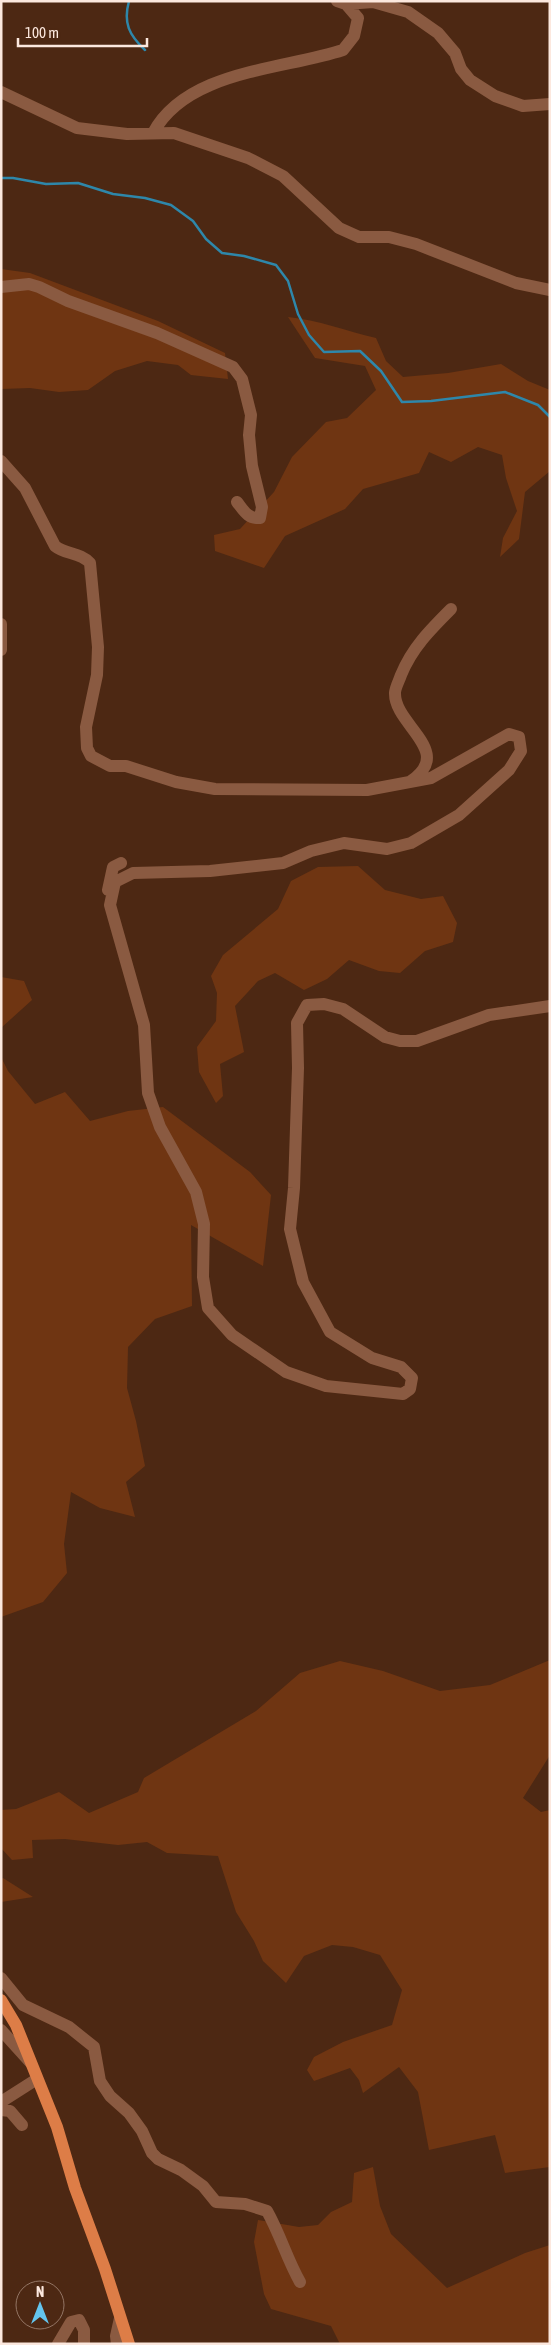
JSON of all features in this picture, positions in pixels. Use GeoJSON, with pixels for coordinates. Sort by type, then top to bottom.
{"type":"FeatureCollection","features":[{"type":"Feature","properties":{"kind":"main road"},"geometry":{"type":"LineString","coordinates":[[1,2000],[16,2025],[57,2126],[75,2188],[105,2269],[129,2344]]}},
{"type":"Feature","properties":{"kind":"street"},"geometry":{"type":"LineString","coordinates":[[342,3],[372,2],[408,12],[438,34],[455,52],[461,69],[470,80],[495,96],[523,106],[550,104]]}},
{"type":"Feature","properties":{"kind":"street"},"geometry":{"type":"LineString","coordinates":[[153,133],[162,117],[193,94],[232,77],[343,50],[354,36],[358,18],[342,3]]}},
{"type":"Feature","properties":{"kind":"street"},"geometry":{"type":"LineString","coordinates":[[1,92],[77,128],[127,134],[174,133],[256,163],[283,176],[339,228],[359,237],[389,237],[416,244],[516,282],[550,290]]}},
{"type":"Feature","properties":{"kind":"street"},"geometry":{"type":"LineString","coordinates":[[1,287],[29,284],[39,287],[68,302],[157,333],[233,367],[242,379],[251,415],[249,435],[252,466],[262,507],[260,518],[252,518],[246,514],[237,502]]}},
{"type":"Feature","properties":{"kind":"street"},"geometry":{"type":"LineString","coordinates":[[1,461],[25,488],[55,546],[63,552],[84,556],[90,563],[98,647],[97,675],[86,727],[87,748],[91,756],[110,766],[126,766],[176,782],[215,790],[368,790],[431,778],[509,734],[519,737],[521,751],[509,770],[459,815],[411,844],[387,850],[344,843],[311,851],[283,863],[256,867],[133,873],[115,882],[110,905]]}},
{"type":"Feature","properties":{"kind":"street"},"geometry":{"type":"LineString","coordinates":[[409,782],[422,774],[427,764],[427,755],[424,743],[396,702],[395,692],[408,658],[422,638],[451,609]]}},
{"type":"Feature","properties":{"kind":"street"},"geometry":{"type":"LineString","coordinates":[[1,624],[1,650]]}},
{"type":"Feature","properties":{"kind":"street"},"geometry":{"type":"LineString","coordinates":[[122,862],[113,867],[108,893],[110,905],[144,1025],[148,1093],[160,1127],[196,1192],[204,1224],[203,1278],[208,1308],[232,1335],[286,1372],[326,1386],[403,1394],[410,1389],[412,1378],[402,1367],[372,1358],[330,1332],[303,1282],[290,1229],[294,1188],[298,1068],[297,1023],[307,1005],[324,1004],[343,1009],[385,1037],[400,1040],[417,1040],[489,1015],[550,1006]]}},
{"type":"Feature","properties":{"kind":"street"},"geometry":{"type":"LineString","coordinates":[[1,1978],[23,2005],[69,2027],[94,2048],[99,2066],[100,2081],[110,2096],[138,2125],[158,2159],[182,2170],[203,2186],[216,2202],[246,2204],[266,2211],[300,2282]]}},
{"type":"Feature","properties":{"kind":"street"},"geometry":{"type":"LineString","coordinates":[[1,2030],[30,2062]]}},
{"type":"Feature","properties":{"kind":"street"},"geometry":{"type":"LineString","coordinates":[[1,2102],[37,2080]]}},
{"type":"Feature","properties":{"kind":"street"},"geometry":{"type":"LineString","coordinates":[[1,2110],[10,2111],[22,2124]]}},
{"type":"Feature","properties":{"kind":"street"},"geometry":{"type":"LineString","coordinates":[[117,2344],[116,2336],[120,2318]]}},
{"type":"Feature","properties":{"kind":"street"},"geometry":{"type":"LineString","coordinates":[[58,2344],[70,2322],[79,2320],[84,2330],[84,2344]]}},
{"type":"Feature","properties":{"kind":"shaded area"},"geometry":{"type":"Polygon","coordinates":[[[1,269],[30,273],[158,321],[225,353],[228,379],[191,375],[178,365],[147,361],[115,371],[88,390],[59,392],[30,388],[1,389],[1,269]]]}},
{"type":"Feature","properties":{"kind":"shaded area"},"geometry":{"type":"Polygon","coordinates":[[[288,317],[321,323],[376,338],[386,361],[403,377],[448,373],[501,364],[528,381],[550,390],[550,471],[525,492],[519,539],[500,557],[503,538],[517,511],[506,478],[502,455],[478,447],[451,462],[429,452],[419,473],[363,489],[345,509],[285,536],[264,568],[215,551],[214,535],[240,529],[274,492],[292,457],[326,422],[347,418],[376,390],[365,366],[315,358],[288,317]]]}},
{"type":"Feature","properties":{"kind":"shaded area"},"geometry":{"type":"Polygon","coordinates":[[[358,866],[385,890],[421,899],[443,896],[457,923],[453,942],[425,951],[400,973],[379,971],[349,960],[327,979],[304,990],[275,973],[258,981],[235,1006],[244,1052],[220,1064],[223,1096],[216,1103],[199,1072],[197,1047],[216,1021],[217,993],[211,976],[223,955],[278,909],[291,881],[318,867],[358,866]]]}},
{"type":"Feature","properties":{"kind":"shaded area"},"geometry":{"type":"Polygon","coordinates":[[[1,977],[24,981],[32,1000],[1,1028],[1,977]]]}},
{"type":"Feature","properties":{"kind":"shaded area"},"geometry":{"type":"Polygon","coordinates":[[[1,1057],[8,1071],[35,1104],[65,1092],[90,1121],[128,1111],[163,1107],[250,1172],[271,1195],[263,1266],[191,1225],[192,1306],[155,1319],[128,1347],[127,1388],[145,1466],[126,1482],[135,1517],[100,1508],[71,1492],[64,1544],[67,1573],[43,1602],[1,1617],[1,1057]]]}},
{"type":"Feature","properties":{"kind":"shaded area"},"geometry":{"type":"Polygon","coordinates":[[[550,1660],[550,1755],[523,1798],[541,1812],[550,1810],[550,2167],[505,2173],[495,2135],[429,2150],[418,2092],[399,2067],[363,2093],[359,2080],[350,2068],[314,2081],[307,2070],[314,2057],[343,2042],[392,2025],[402,1990],[380,1955],[353,1947],[332,1945],[304,1956],[286,1983],[263,1961],[254,1941],[236,1912],[218,1856],[167,1853],[147,1842],[118,1845],[65,1839],[32,1840],[33,1858],[12,1860],[1,1848],[1,1810],[16,1809],[59,1792],[89,1813],[138,1792],[144,1778],[256,1711],[300,1673],[340,1661],[383,1671],[440,1691],[490,1685],[550,1660]]]}},
{"type":"Feature","properties":{"kind":"shaded area"},"geometry":{"type":"Polygon","coordinates":[[[3,1878],[33,1897],[1,1902],[1,1879],[3,1878]]]}},
{"type":"Feature","properties":{"kind":"shaded area"},"geometry":{"type":"Polygon","coordinates":[[[373,2167],[380,2206],[391,2234],[447,2288],[525,2253],[550,2245],[550,2344],[340,2344],[331,2326],[271,2309],[264,2294],[254,2242],[258,2220],[299,2227],[318,2225],[331,2212],[352,2202],[354,2173],[373,2167]]]}},
{"type":"Feature","properties":{"kind":"waterway"},"geometry":{"type":"LineString","coordinates":[[129,1],[127,22],[131,34],[145,50]]}},
{"type":"Feature","properties":{"kind":"waterway"},"geometry":{"type":"LineString","coordinates":[[1,178],[13,178],[46,184],[78,183],[113,194],[145,198],[171,205],[193,221],[206,239],[222,253],[244,256],[276,265],[288,281],[298,314],[309,335],[324,352],[360,351],[381,371],[402,402],[431,401],[505,392],[538,405],[550,417]]}}]}
